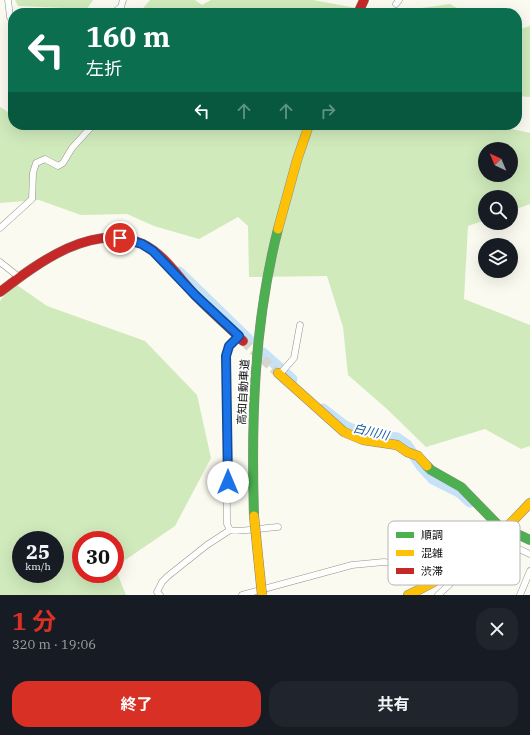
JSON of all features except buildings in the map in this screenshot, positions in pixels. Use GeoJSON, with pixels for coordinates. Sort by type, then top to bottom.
{"type":"FeatureCollection","features":[{"type":"Feature","properties":{"kind":"main road","name":"高知自動車道"},"geometry":{"type":"LineString","coordinates":[[262,595],[254,516],[253,416],[258,347],[266,286],[281,213],[307,130]]}},
{"type":"Feature","properties":{"kind":"main road"},"geometry":{"type":"LineString","coordinates":[[0,292],[19,277],[63,250],[78,244],[108,238],[129,239],[142,244],[153,251],[195,295],[241,339]]}},
{"type":"Feature","properties":{"kind":"main road"},"geometry":{"type":"LineString","coordinates":[[281,372],[344,432],[363,440],[397,445],[407,452],[418,456],[435,473],[461,487],[494,521]]}},
{"type":"Feature","properties":{"kind":"main road"},"geometry":{"type":"LineString","coordinates":[[514,521],[530,503]]}},
{"type":"Feature","properties":{"kind":"main road"},"geometry":{"type":"LineString","coordinates":[[520,536],[530,540]]}},
{"type":"Feature","properties":{"kind":"main road"},"geometry":{"type":"LineString","coordinates":[[408,595],[428,585]]}},
{"type":"Feature","properties":{"kind":"street"},"geometry":{"type":"LineString","coordinates":[[0,228],[32,199],[33,173],[36,163],[45,159],[58,166],[63,163],[72,148],[88,130]]}},
{"type":"Feature","properties":{"kind":"street"},"geometry":{"type":"LineString","coordinates":[[0,262],[19,277]]}},
{"type":"Feature","properties":{"kind":"street"},"geometry":{"type":"LineString","coordinates":[[281,372],[294,358],[300,326]]}},
{"type":"Feature","properties":{"kind":"street"},"geometry":{"type":"LineString","coordinates":[[241,339],[229,346],[226,356],[227,524],[230,530],[235,532],[247,529],[278,528]]}},
{"type":"Feature","properties":{"kind":"street"},"geometry":{"type":"LineString","coordinates":[[160,595],[157,592],[162,582],[168,576],[207,545],[230,530]]}},
{"type":"Feature","properties":{"kind":"street"},"geometry":{"type":"LineString","coordinates":[[520,549],[530,554]]}},
{"type":"Feature","properties":{"kind":"street"},"geometry":{"type":"LineString","coordinates":[[242,595],[352,565],[388,563]]}},
{"type":"Feature","properties":{"kind":"street"},"geometry":{"type":"LineString","coordinates":[[520,595],[530,571]]}},
{"type":"Feature","properties":{"kind":"street"},"geometry":{"type":"LineString","coordinates":[[438,595],[449,585]]}},
{"type":"Feature","properties":{"kind":"green space"},"geometry":{"type":"Polygon","coordinates":[[[15,0],[93,0],[88,8],[18,6],[15,0]]]}},
{"type":"Feature","properties":{"kind":"green space"},"geometry":{"type":"Polygon","coordinates":[[[150,0],[195,0],[202,5],[211,0],[313,0],[356,8],[143,8],[150,0]]]}},
{"type":"Feature","properties":{"kind":"green space"},"geometry":{"type":"Polygon","coordinates":[[[450,4],[457,8],[422,8],[450,4]]]}},
{"type":"Feature","properties":{"kind":"green space"},"geometry":{"type":"Polygon","coordinates":[[[530,26],[530,97],[522,96],[522,28],[530,26]]]}},
{"type":"Feature","properties":{"kind":"green space"},"geometry":{"type":"Polygon","coordinates":[[[0,107],[8,112],[8,130],[516,130],[530,133],[530,204],[518,208],[518,190],[478,190],[478,222],[468,226],[464,299],[530,325],[530,446],[521,449],[485,429],[426,447],[387,409],[348,375],[343,327],[327,276],[249,277],[248,226],[238,217],[199,239],[154,226],[127,214],[81,215],[39,200],[0,203],[0,107]]]}},
{"type":"Feature","properties":{"kind":"green space"},"geometry":{"type":"Polygon","coordinates":[[[14,283],[47,306],[145,341],[197,395],[211,458],[175,526],[124,561],[124,531],[72,531],[72,583],[121,583],[126,595],[0,595],[0,301],[14,283]]]}},
{"type":"Feature","properties":{"kind":"waterway","name":"白川川"},"geometry":{"type":"LineString","coordinates":[[179,272],[249,340]]}},
{"type":"Feature","properties":{"kind":"waterway","name":"白川川"},"geometry":{"type":"LineString","coordinates":[[263,353],[292,379]]}},
{"type":"Feature","properties":{"kind":"waterway","name":"白川川"},"geometry":{"type":"LineString","coordinates":[[323,409],[345,426],[361,433],[397,438],[407,445],[421,466],[433,479],[459,492],[470,502]]}},
{"type":"Feature","properties":{"kind":"tunnel"},"geometry":{"type":"LineString","coordinates":[[243,341],[278,373]]}},
{"type":"Feature","properties":{"kind":"traffic: fast"},"geometry":{"type":"LineString","coordinates":[[254,516],[253,444],[259,336],[270,264],[278,229]]}},
{"type":"Feature","properties":{"kind":"traffic: fast"},"geometry":{"type":"LineString","coordinates":[[427,466],[431,470],[461,487],[494,521]]}},
{"type":"Feature","properties":{"kind":"traffic: fast"},"geometry":{"type":"LineString","coordinates":[[520,535],[530,540]]}},
{"type":"Feature","properties":{"kind":"traffic: slow"},"geometry":{"type":"LineString","coordinates":[[278,229],[297,160],[307,130]]}},
{"type":"Feature","properties":{"kind":"traffic: slow"},"geometry":{"type":"LineString","coordinates":[[278,373],[344,432],[363,440],[397,445],[407,452],[418,456],[427,466]]}},
{"type":"Feature","properties":{"kind":"traffic: slow"},"geometry":{"type":"LineString","coordinates":[[512,521],[530,503]]}},
{"type":"Feature","properties":{"kind":"traffic: slow"},"geometry":{"type":"LineString","coordinates":[[254,516],[262,595]]}},
{"type":"Feature","properties":{"kind":"traffic: slow"},"geometry":{"type":"LineString","coordinates":[[408,595],[428,585]]}},
{"type":"Feature","properties":{"kind":"traffic: jam"},"geometry":{"type":"LineString","coordinates":[[360,8],[364,0]]}},
{"type":"Feature","properties":{"kind":"traffic: jam"},"geometry":{"type":"LineString","coordinates":[[0,292],[31,269],[67,248],[86,241],[105,238],[124,238],[143,244],[158,254],[201,301],[243,341]]}},
{"type":"Feature","properties":{"kind":"route"},"geometry":{"type":"LineString","coordinates":[[120,238],[129,239],[142,244],[153,251],[195,295],[239,336],[229,346],[226,356],[228,482]]}}]}
